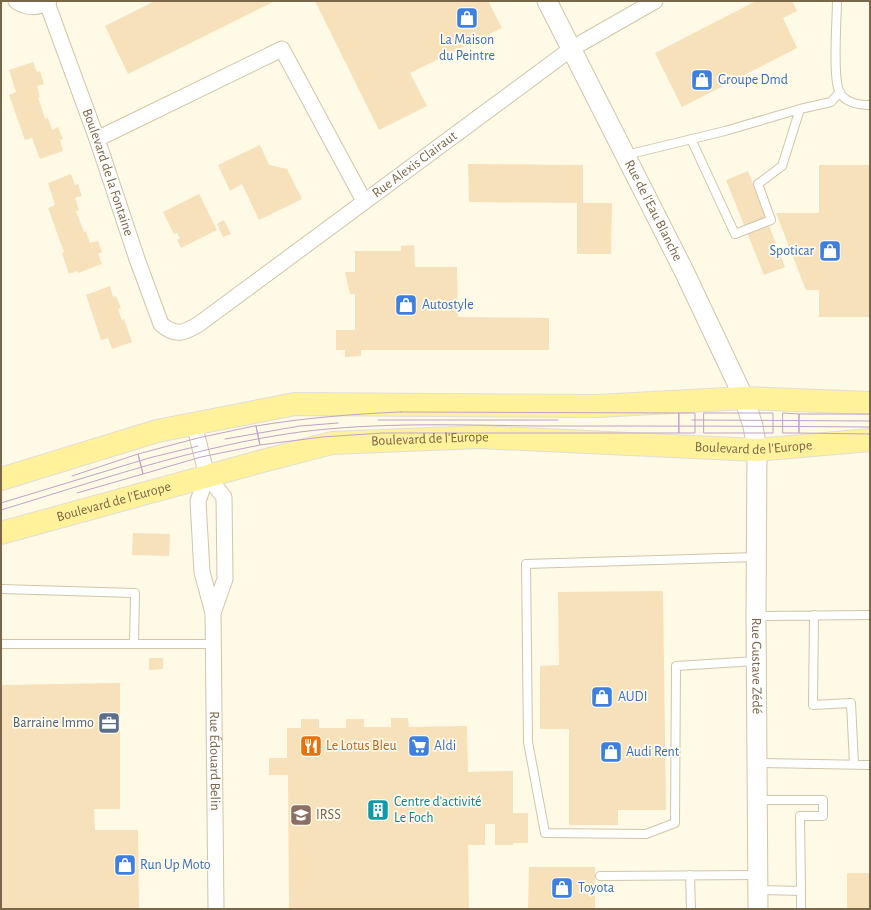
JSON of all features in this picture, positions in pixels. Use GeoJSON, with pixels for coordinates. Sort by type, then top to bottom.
{"type":"FeatureCollection","features":[{"type":"Feature","properties":{"kind":"main road"},"geometry":{"type":"LineString","coordinates":[[1,479],[157,431],[295,404],[598,406],[744,398],[870,403]]}},
{"type":"Feature","properties":{"kind":"main road","name":"Boulevard de l'Europe"},"geometry":{"type":"LineString","coordinates":[[1,533],[332,443],[479,438],[757,450],[870,440]]}},
{"type":"Feature","properties":{"kind":"street"},"geometry":{"type":"LineString","coordinates":[[16,1],[29,7],[38,6],[48,2]]}},
{"type":"Feature","properties":{"kind":"street","name":"Rue de l'Eau Blanche"},"geometry":{"type":"LineString","coordinates":[[547,1],[684,271],[744,398],[751,423]]}},
{"type":"Feature","properties":{"kind":"street","name":"Rue Alexis Clairaut"},"geometry":{"type":"LineString","coordinates":[[178,332],[185,332],[199,324],[571,50],[655,1]]}},
{"type":"Feature","properties":{"kind":"street","name":"Boulevard de la Fontaine"},"geometry":{"type":"LineString","coordinates":[[48,2],[161,324],[168,331],[178,332]]}},
{"type":"Feature","properties":{"kind":"street"},"geometry":{"type":"LineString","coordinates":[[97,139],[282,49],[364,201]]}},
{"type":"Feature","properties":{"kind":"street","name":"Rue Gustave Zédé"},"geometry":{"type":"LineString","coordinates":[[751,423],[757,450],[756,661],[758,909]]}},
{"type":"Feature","properties":{"kind":"street","name":"Rue Édouard Belin"},"geometry":{"type":"LineString","coordinates":[[194,424],[207,476],[224,497],[225,579],[214,613]]}},
{"type":"Feature","properties":{"kind":"street","name":"Rue Édouard Belin"},"geometry":{"type":"LineString","coordinates":[[207,476],[198,501],[202,572],[214,613],[216,909]]}},
{"type":"Feature","properties":{"kind":"lane"},"geometry":{"type":"LineString","coordinates":[[837,1],[836,80],[840,92],[848,101],[862,105],[870,105]]}},
{"type":"Feature","properties":{"kind":"lane"},"geometry":{"type":"LineString","coordinates":[[626,155],[725,131],[800,109],[831,102],[840,92]]}},
{"type":"Feature","properties":{"kind":"lane"},"geometry":{"type":"LineString","coordinates":[[691,139],[735,234],[771,220],[758,184],[782,166],[800,109]]}},
{"type":"Feature","properties":{"kind":"lane"},"geometry":{"type":"LineString","coordinates":[[756,557],[526,564],[528,742],[545,833],[646,834],[675,823],[676,666],[756,661]]}},
{"type":"Feature","properties":{"kind":"lane"},"geometry":{"type":"LineString","coordinates":[[1,589],[135,593],[134,644]]}},
{"type":"Feature","properties":{"kind":"lane"},"geometry":{"type":"LineString","coordinates":[[814,615],[813,705],[851,703],[854,764]]}},
{"type":"Feature","properties":{"kind":"lane"},"geometry":{"type":"LineString","coordinates":[[756,616],[870,615]]}},
{"type":"Feature","properties":{"kind":"lane"},"geometry":{"type":"LineString","coordinates":[[1,644],[214,644]]}},
{"type":"Feature","properties":{"kind":"lane"},"geometry":{"type":"LineString","coordinates":[[758,763],[870,764]]}},
{"type":"Feature","properties":{"kind":"lane"},"geometry":{"type":"LineString","coordinates":[[758,800],[822,800],[823,816],[800,816],[801,909]]}},
{"type":"Feature","properties":{"kind":"lane"},"geometry":{"type":"LineString","coordinates":[[600,876],[690,876],[758,882],[801,892]]}},
{"type":"Feature","properties":{"kind":"lane"},"geometry":{"type":"LineString","coordinates":[[690,876],[691,909]]}},
{"type":"Feature","properties":{"kind":"building"},"geometry":{"type":"Polygon","coordinates":[[[155,1],[275,1],[128,74],[105,26],[155,1]]]}},
{"type":"Feature","properties":{"kind":"building"},"geometry":{"type":"Polygon","coordinates":[[[315,1],[488,1],[502,28],[410,73],[427,106],[379,130],[315,1]]]}},
{"type":"Feature","properties":{"kind":"building","name":"Groupe Dmd"},"geometry":{"type":"Polygon","coordinates":[[[756,1],[792,1],[797,11],[783,18],[797,48],[682,107],[655,53],[756,1]]]}},
{"type":"Feature","properties":{"kind":"building"},"geometry":{"type":"Polygon","coordinates":[[[33,62],[37,72],[40,71],[44,84],[37,86],[40,97],[38,98],[45,119],[48,118],[52,130],[58,127],[63,139],[60,140],[63,151],[40,159],[32,138],[25,140],[9,95],[16,92],[9,70],[33,62]]]}},
{"type":"Feature","properties":{"kind":"building"},"geometry":{"type":"Polygon","coordinates":[[[260,145],[269,165],[287,169],[302,199],[259,220],[242,184],[230,191],[218,165],[260,145]]]}},
{"type":"Feature","properties":{"kind":"building"},"geometry":{"type":"Polygon","coordinates":[[[468,164],[583,165],[583,203],[612,203],[611,254],[577,254],[577,203],[469,202],[468,164]]]}},
{"type":"Feature","properties":{"kind":"building","name":"Spoticar"},"geometry":{"type":"Polygon","coordinates":[[[819,165],[870,165],[870,317],[819,317],[819,290],[806,290],[776,213],[819,213],[819,165]]]}},
{"type":"Feature","properties":{"kind":"building"},"geometry":{"type":"Polygon","coordinates":[[[748,171],[785,267],[764,275],[726,180],[748,171]]]}},
{"type":"Feature","properties":{"kind":"building"},"geometry":{"type":"Polygon","coordinates":[[[71,174],[75,185],[78,184],[82,196],[75,198],[79,210],[76,211],[90,243],[98,241],[102,252],[98,254],[102,264],[78,273],[77,271],[69,274],[62,253],[64,252],[48,208],[55,205],[48,183],[71,174]]]}},
{"type":"Feature","properties":{"kind":"building"},"geometry":{"type":"Polygon","coordinates":[[[199,194],[217,230],[181,248],[177,240],[180,238],[177,233],[174,234],[163,212],[199,194]]]}},
{"type":"Feature","properties":{"kind":"building"},"geometry":{"type":"Polygon","coordinates":[[[224,220],[231,234],[223,237],[217,224],[224,220]]]}},
{"type":"Feature","properties":{"kind":"building","name":"Autostyle"},"geometry":{"type":"Polygon","coordinates":[[[414,245],[415,267],[457,267],[458,317],[549,318],[549,350],[361,350],[361,356],[345,357],[345,350],[336,350],[336,330],[355,330],[355,294],[350,294],[345,272],[355,272],[355,251],[401,251],[401,246],[414,245]]]}},
{"type":"Feature","properties":{"kind":"building"},"geometry":{"type":"Polygon","coordinates":[[[110,286],[113,297],[116,296],[121,308],[118,309],[122,320],[124,319],[132,342],[112,349],[108,338],[101,340],[86,295],[110,286]]]}},
{"type":"Feature","properties":{"kind":"building"},"geometry":{"type":"Polygon","coordinates":[[[133,533],[170,534],[169,556],[132,555],[133,533]]]}},
{"type":"Feature","properties":{"kind":"building","name":"AUDI"},"geometry":{"type":"Polygon","coordinates":[[[663,591],[666,810],[618,810],[618,825],[569,825],[569,729],[540,729],[540,666],[559,665],[558,592],[663,591]]]}},
{"type":"Feature","properties":{"kind":"building"},"geometry":{"type":"Polygon","coordinates":[[[149,658],[163,658],[163,669],[149,670],[149,658]]]}},
{"type":"Feature","properties":{"kind":"building"},"geometry":{"type":"Polygon","coordinates":[[[120,683],[120,809],[94,809],[95,830],[138,830],[139,909],[1,909],[1,685],[120,683]]]}},
{"type":"Feature","properties":{"kind":"building","name":"Centre d'activité Le Foch"},"geometry":{"type":"Polygon","coordinates":[[[391,718],[408,718],[409,727],[467,726],[468,772],[513,771],[513,813],[528,813],[528,843],[495,845],[495,824],[485,824],[485,845],[468,845],[469,909],[289,909],[288,775],[269,775],[269,758],[287,758],[287,728],[301,728],[301,719],[319,719],[319,728],[346,728],[346,719],[364,719],[364,727],[391,727],[391,718]]]}},
{"type":"Feature","properties":{"kind":"building","name":"Toyota"},"geometry":{"type":"Polygon","coordinates":[[[529,867],[595,867],[595,909],[528,909],[529,867]]]}},
{"type":"Feature","properties":{"kind":"building"},"geometry":{"type":"Polygon","coordinates":[[[847,873],[870,873],[870,909],[847,909],[847,873]]]}},
{"type":"Feature","properties":{"kind":"tram line"},"geometry":{"type":"LineString","coordinates":[[401,412],[679,413],[679,433],[383,433],[322,437],[260,445],[256,426],[328,417],[401,412]]}},
{"type":"Feature","properties":{"kind":"tram line"},"geometry":{"type":"LineString","coordinates":[[679,413],[695,413],[695,433],[679,433],[679,413]]}},
{"type":"Feature","properties":{"kind":"tram line"},"geometry":{"type":"LineString","coordinates":[[704,413],[773,413],[773,433],[704,433],[704,413]]}},
{"type":"Feature","properties":{"kind":"tram line"},"geometry":{"type":"LineString","coordinates":[[783,413],[799,414],[799,433],[783,433],[783,413]]}},
{"type":"Feature","properties":{"kind":"tram line"},"geometry":{"type":"LineString","coordinates":[[870,414],[799,414],[799,433],[870,434]]}},
{"type":"Feature","properties":{"kind":"tram line"},"geometry":{"type":"LineString","coordinates":[[378,420],[558,420]]}},
{"type":"Feature","properties":{"kind":"tram line"},"geometry":{"type":"LineString","coordinates":[[692,420],[870,421]]}},
{"type":"Feature","properties":{"kind":"tram line"},"geometry":{"type":"LineString","coordinates":[[225,439],[300,426],[338,423]]}},
{"type":"Feature","properties":{"kind":"tram line"},"geometry":{"type":"LineString","coordinates":[[1,510],[186,455],[262,438],[330,429],[389,425],[870,427]]}},
{"type":"Feature","properties":{"kind":"tram line"},"geometry":{"type":"LineString","coordinates":[[256,426],[260,445],[201,457],[143,474],[138,454],[198,438],[256,426]]}},
{"type":"Feature","properties":{"kind":"tram line"},"geometry":{"type":"LineString","coordinates":[[1,503],[149,458],[198,446]]}},
{"type":"Feature","properties":{"kind":"tram line"},"geometry":{"type":"LineString","coordinates":[[72,476],[138,454],[143,474],[77,493]]}},
{"type":"Feature","properties":{"kind":"place","name":"La Maison du Peintre"},"geometry":{"type":"Point","coordinates":[467,18]}},
{"type":"Feature","properties":{"kind":"place","name":"Groupe Dmd"},"geometry":{"type":"Point","coordinates":[702,80]}},
{"type":"Feature","properties":{"kind":"place","name":"Spoticar"},"geometry":{"type":"Point","coordinates":[830,251]}},
{"type":"Feature","properties":{"kind":"place","name":"Autostyle"},"geometry":{"type":"Point","coordinates":[406,305]}},
{"type":"Feature","properties":{"kind":"place","name":"AUDI"},"geometry":{"type":"Point","coordinates":[602,697]}},
{"type":"Feature","properties":{"kind":"place","name":"Barraine Immo"},"geometry":{"type":"Point","coordinates":[109,723]}},
{"type":"Feature","properties":{"kind":"place","name":"Le Lotus Bleu"},"geometry":{"type":"Point","coordinates":[311,746]}},
{"type":"Feature","properties":{"kind":"place","name":"Aldi"},"geometry":{"type":"Point","coordinates":[419,746]}},
{"type":"Feature","properties":{"kind":"place","name":"Audi Rent"},"geometry":{"type":"Point","coordinates":[611,752]}},
{"type":"Feature","properties":{"kind":"place","name":"Centre d'activité Le Foch"},"geometry":{"type":"Point","coordinates":[378,810]}},
{"type":"Feature","properties":{"kind":"place","name":"IRSS"},"geometry":{"type":"Point","coordinates":[301,815]}},
{"type":"Feature","properties":{"kind":"place","name":"Run Up Moto"},"geometry":{"type":"Point","coordinates":[125,865]}},
{"type":"Feature","properties":{"kind":"place","name":"Toyota"},"geometry":{"type":"Point","coordinates":[562,888]}}]}
